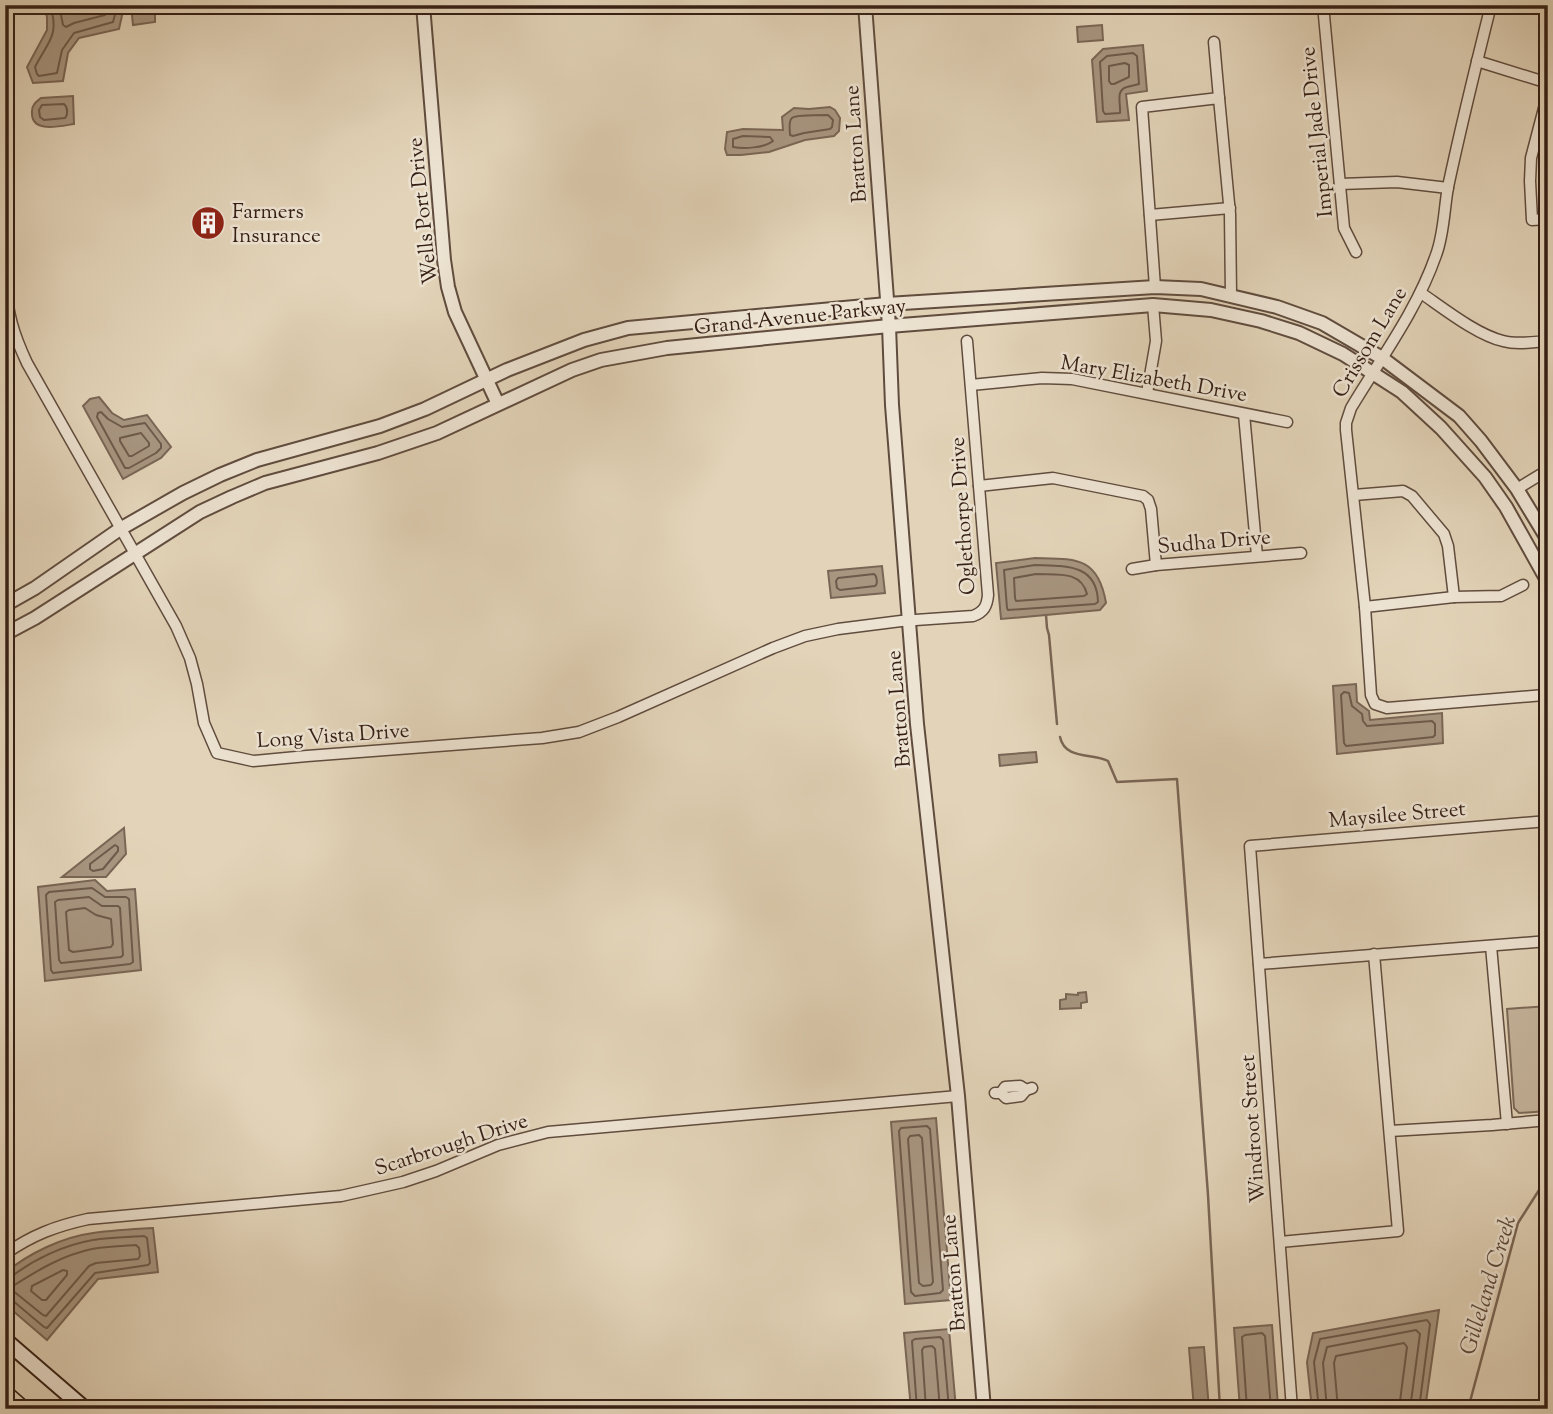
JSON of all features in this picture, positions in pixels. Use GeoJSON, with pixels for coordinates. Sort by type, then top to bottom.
{"type":"FeatureCollection","features":[{"type":"Feature","properties":{"kind":"highway"},"geometry":{"type":"LineString","coordinates":[[5,1395],[21,1409]]}},
{"type":"Feature","properties":{"kind":"main road"},"geometry":{"type":"LineString","coordinates":[[5,1340],[85,1409]]}},
{"type":"Feature","properties":{"kind":"street","name":"Wells Port Drive"},"geometry":{"type":"LineString","coordinates":[[423,5],[448,287],[455,312],[498,404]]}},
{"type":"Feature","properties":{"kind":"street","name":"Bratton Lane"},"geometry":{"type":"LineString","coordinates":[[865,5],[917,724],[958,1096],[984,1409]]}},
{"type":"Feature","properties":{"kind":"street","name":"Imperial Jade Drive"},"geometry":{"type":"LineString","coordinates":[[1323,5],[1344,229],[1356,252]]}},
{"type":"Feature","properties":{"kind":"street","name":"Crissom Lane"},"geometry":{"type":"LineString","coordinates":[[1492,5],[1448,188],[1437,252],[1421,293],[1351,408],[1346,423],[1371,695],[1375,705],[1387,708],[1548,693]]}},
{"type":"Feature","properties":{"kind":"street"},"geometry":{"type":"LineString","coordinates":[[1214,42],[1230,208],[1231,295]]}},
{"type":"Feature","properties":{"kind":"street"},"geometry":{"type":"LineString","coordinates":[[1477,61],[1548,83]]}},
{"type":"Feature","properties":{"kind":"street"},"geometry":{"type":"LineString","coordinates":[[1548,93],[1531,158],[1530,181],[1532,220],[1548,219]]}},
{"type":"Feature","properties":{"kind":"street"},"geometry":{"type":"LineString","coordinates":[[1147,393],[1156,341],[1153,305],[1155,287],[1142,107],[1219,98]]}},
{"type":"Feature","properties":{"kind":"street"},"geometry":{"type":"LineString","coordinates":[[1340,184],[1397,182],[1448,188]]}},
{"type":"Feature","properties":{"kind":"street"},"geometry":{"type":"LineString","coordinates":[[1150,215],[1230,208]]}},
{"type":"Feature","properties":{"kind":"street","name":"Long Vista Drive"},"geometry":{"type":"LineString","coordinates":[[5,282],[7,307],[23,355],[186,647],[197,684],[204,723],[217,753],[253,761],[542,738],[579,732],[805,636],[909,620]]}},
{"type":"Feature","properties":{"kind":"street","name":"Grand Avenue Parkway"},"geometry":{"type":"LineString","coordinates":[[5,605],[35,588],[120,528],[220,475],[257,460],[380,426],[584,340],[628,328],[887,304],[1155,287],[1201,289],[1277,307],[1322,323],[1382,358],[1459,416],[1494,456],[1548,540]]}},
{"type":"Feature","properties":{"kind":"street"},"geometry":{"type":"LineString","coordinates":[[1421,293],[1479,331],[1502,341],[1548,341]]}},
{"type":"Feature","properties":{"kind":"street","name":"Grand Avenue Parkway"},"geometry":{"type":"LineString","coordinates":[[5,634],[35,618],[200,512],[232,497],[265,483],[437,433],[572,370],[613,358],[667,348],[889,326],[1153,305],[1211,310],[1299,333],[1317,340],[1372,372],[1402,393],[1441,428],[1485,477],[1506,507],[1548,582]]}},
{"type":"Feature","properties":{"kind":"street","name":"Oglethorpe Drive"},"geometry":{"type":"LineString","coordinates":[[909,620],[973,616],[984,610],[987,604],[967,341]]}},
{"type":"Feature","properties":{"kind":"street","name":"Mary Elizabeth Drive"},"geometry":{"type":"LineString","coordinates":[[971,385],[1042,378],[1072,379],[1287,422]]}},
{"type":"Feature","properties":{"kind":"street"},"geometry":{"type":"LineString","coordinates":[[1244,414],[1257,556]]}},
{"type":"Feature","properties":{"kind":"street"},"geometry":{"type":"LineString","coordinates":[[1517,489],[1548,471]]}},
{"type":"Feature","properties":{"kind":"street"},"geometry":{"type":"LineString","coordinates":[[979,486],[1052,478],[1143,496],[1148,500],[1151,509],[1156,565]]}},
{"type":"Feature","properties":{"kind":"street"},"geometry":{"type":"LineString","coordinates":[[1354,495],[1403,491],[1412,496],[1444,534],[1454,597]]}},
{"type":"Feature","properties":{"kind":"street","name":"Sudha Drive"},"geometry":{"type":"LineString","coordinates":[[1132,569],[1301,553]]}},
{"type":"Feature","properties":{"kind":"street"},"geometry":{"type":"LineString","coordinates":[[1365,607],[1454,597],[1501,596],[1522,585]]}},
{"type":"Feature","properties":{"kind":"street","name":"Maysilee Street"},"geometry":{"type":"LineString","coordinates":[[1250,846],[1548,821]]}},
{"type":"Feature","properties":{"kind":"street","name":"Windroot Street"},"geometry":{"type":"LineString","coordinates":[[1250,846],[1292,1409]]}},
{"type":"Feature","properties":{"kind":"street"},"geometry":{"type":"LineString","coordinates":[[1259,964],[1548,942]]}},
{"type":"Feature","properties":{"kind":"street"},"geometry":{"type":"LineString","coordinates":[[1491,946],[1507,1124]]}},
{"type":"Feature","properties":{"kind":"street"},"geometry":{"type":"LineString","coordinates":[[1280,1242],[1398,1231],[1374,954]]}},
{"type":"Feature","properties":{"kind":"street"},"geometry":{"type":"LineString","coordinates":[[998,1093],[1006,1098],[1021,1096],[1029,1089]]}},
{"type":"Feature","properties":{"kind":"street","name":"Scarbrough Drive"},"geometry":{"type":"LineString","coordinates":[[5,1254],[43,1231],[88,1219],[341,1196],[386,1187],[436,1171],[498,1144],[548,1132],[958,1096]]}},
{"type":"Feature","properties":{"kind":"street"},"geometry":{"type":"LineString","coordinates":[[1390,1131],[1548,1120]]}},
{"type":"Feature","properties":{"kind":"shaded area"},"geometry":{"type":"Polygon","coordinates":[[[1548,1006],[1548,1111],[1519,1113],[1514,1108],[1507,1009],[1548,1006]]]}},
{"type":"Feature","properties":{"kind":"water"},"geometry":{"type":"Polygon","coordinates":[[[43,5],[122,5],[123,11],[119,29],[79,38],[68,53],[63,81],[33,83],[27,67],[47,30],[43,5]]]}},
{"type":"Feature","properties":{"kind":"water"},"geometry":{"type":"Polygon","coordinates":[[[131,5],[155,5],[155,22],[133,25],[131,5]]]}},
{"type":"Feature","properties":{"kind":"water"},"geometry":{"type":"Polygon","coordinates":[[[1102,25],[1103,40],[1078,42],[1077,27],[1102,25]]]}},
{"type":"Feature","properties":{"kind":"water"},"geometry":{"type":"Polygon","coordinates":[[[1143,45],[1147,91],[1126,94],[1129,120],[1097,122],[1092,60],[1103,49],[1143,45]]]}},
{"type":"Feature","properties":{"kind":"water"},"geometry":{"type":"Polygon","coordinates":[[[73,96],[74,124],[47,127],[36,123],[32,111],[41,98],[73,96]]]}},
{"type":"Feature","properties":{"kind":"water"},"geometry":{"type":"Polygon","coordinates":[[[830,107],[840,118],[839,131],[834,136],[805,140],[769,152],[727,155],[727,132],[743,129],[783,130],[782,117],[794,108],[830,107]]]}},
{"type":"Feature","properties":{"kind":"water"},"geometry":{"type":"Polygon","coordinates":[[[99,397],[112,413],[124,420],[147,415],[171,447],[161,458],[123,479],[83,406],[90,399],[99,397]]]}},
{"type":"Feature","properties":{"kind":"water"},"geometry":{"type":"Polygon","coordinates":[[[1035,558],[1073,560],[1091,568],[1097,576],[1106,603],[1100,610],[1001,619],[996,563],[1035,558]]]}},
{"type":"Feature","properties":{"kind":"water"},"geometry":{"type":"Polygon","coordinates":[[[882,566],[885,593],[831,598],[828,571],[882,566]]]}},
{"type":"Feature","properties":{"kind":"water"},"geometry":{"type":"Polygon","coordinates":[[[1356,684],[1357,702],[1369,711],[1370,720],[1442,713],[1443,743],[1337,754],[1333,686],[1356,684]]]}},
{"type":"Feature","properties":{"kind":"water"},"geometry":{"type":"Polygon","coordinates":[[[1036,752],[1037,762],[1000,766],[999,755],[1036,752]]]}},
{"type":"Feature","properties":{"kind":"water"},"geometry":{"type":"Polygon","coordinates":[[[124,828],[126,854],[106,877],[62,877],[124,828]]]}},
{"type":"Feature","properties":{"kind":"water"},"geometry":{"type":"Polygon","coordinates":[[[95,880],[107,891],[135,889],[141,970],[45,981],[38,887],[95,880]]]}},
{"type":"Feature","properties":{"kind":"water"},"geometry":{"type":"Polygon","coordinates":[[[1086,992],[1087,1002],[1081,1003],[1081,1008],[1060,1009],[1060,1000],[1066,999],[1066,994],[1078,995],[1086,992]]]}},
{"type":"Feature","properties":{"kind":"water"},"geometry":{"type":"Polygon","coordinates":[[[936,1118],[951,1300],[905,1304],[891,1122],[936,1118]]]}},
{"type":"Feature","properties":{"kind":"water"},"geometry":{"type":"Polygon","coordinates":[[[153,1228],[158,1272],[98,1279],[47,1340],[5,1304],[5,1273],[35,1253],[82,1235],[153,1228]]]}},
{"type":"Feature","properties":{"kind":"water"},"geometry":{"type":"Polygon","coordinates":[[[1439,1310],[1425,1409],[1312,1409],[1307,1362],[1313,1333],[1439,1310]]]}},
{"type":"Feature","properties":{"kind":"water"},"geometry":{"type":"Polygon","coordinates":[[[1272,1325],[1278,1406],[1272,1406],[1272,1409],[1240,1409],[1234,1328],[1272,1325]]]}},
{"type":"Feature","properties":{"kind":"water"},"geometry":{"type":"Polygon","coordinates":[[[949,1329],[956,1409],[911,1409],[904,1333],[949,1329]]]}},
{"type":"Feature","properties":{"kind":"water"},"geometry":{"type":"Polygon","coordinates":[[[1204,1347],[1209,1409],[1194,1409],[1189,1348],[1204,1347]]]}},
{"type":"Feature","properties":{"kind":"waterway"},"geometry":{"type":"LineString","coordinates":[[1046,615],[1057,724]]}},
{"type":"Feature","properties":{"kind":"waterway"},"geometry":{"type":"LineString","coordinates":[[1060,737],[1067,749],[1073,753],[1108,761],[1117,782],[1177,779],[1208,1195],[1220,1409]]}},
{"type":"Feature","properties":{"kind":"waterway","name":"Gilleland Creek"},"geometry":{"type":"LineString","coordinates":[[1468,1409],[1518,1223],[1548,1176]]}},
{"type":"Feature","properties":{"kind":"place","name":"Farmers Insurance"},"geometry":{"type":"Point","coordinates":[208,223]}}]}
